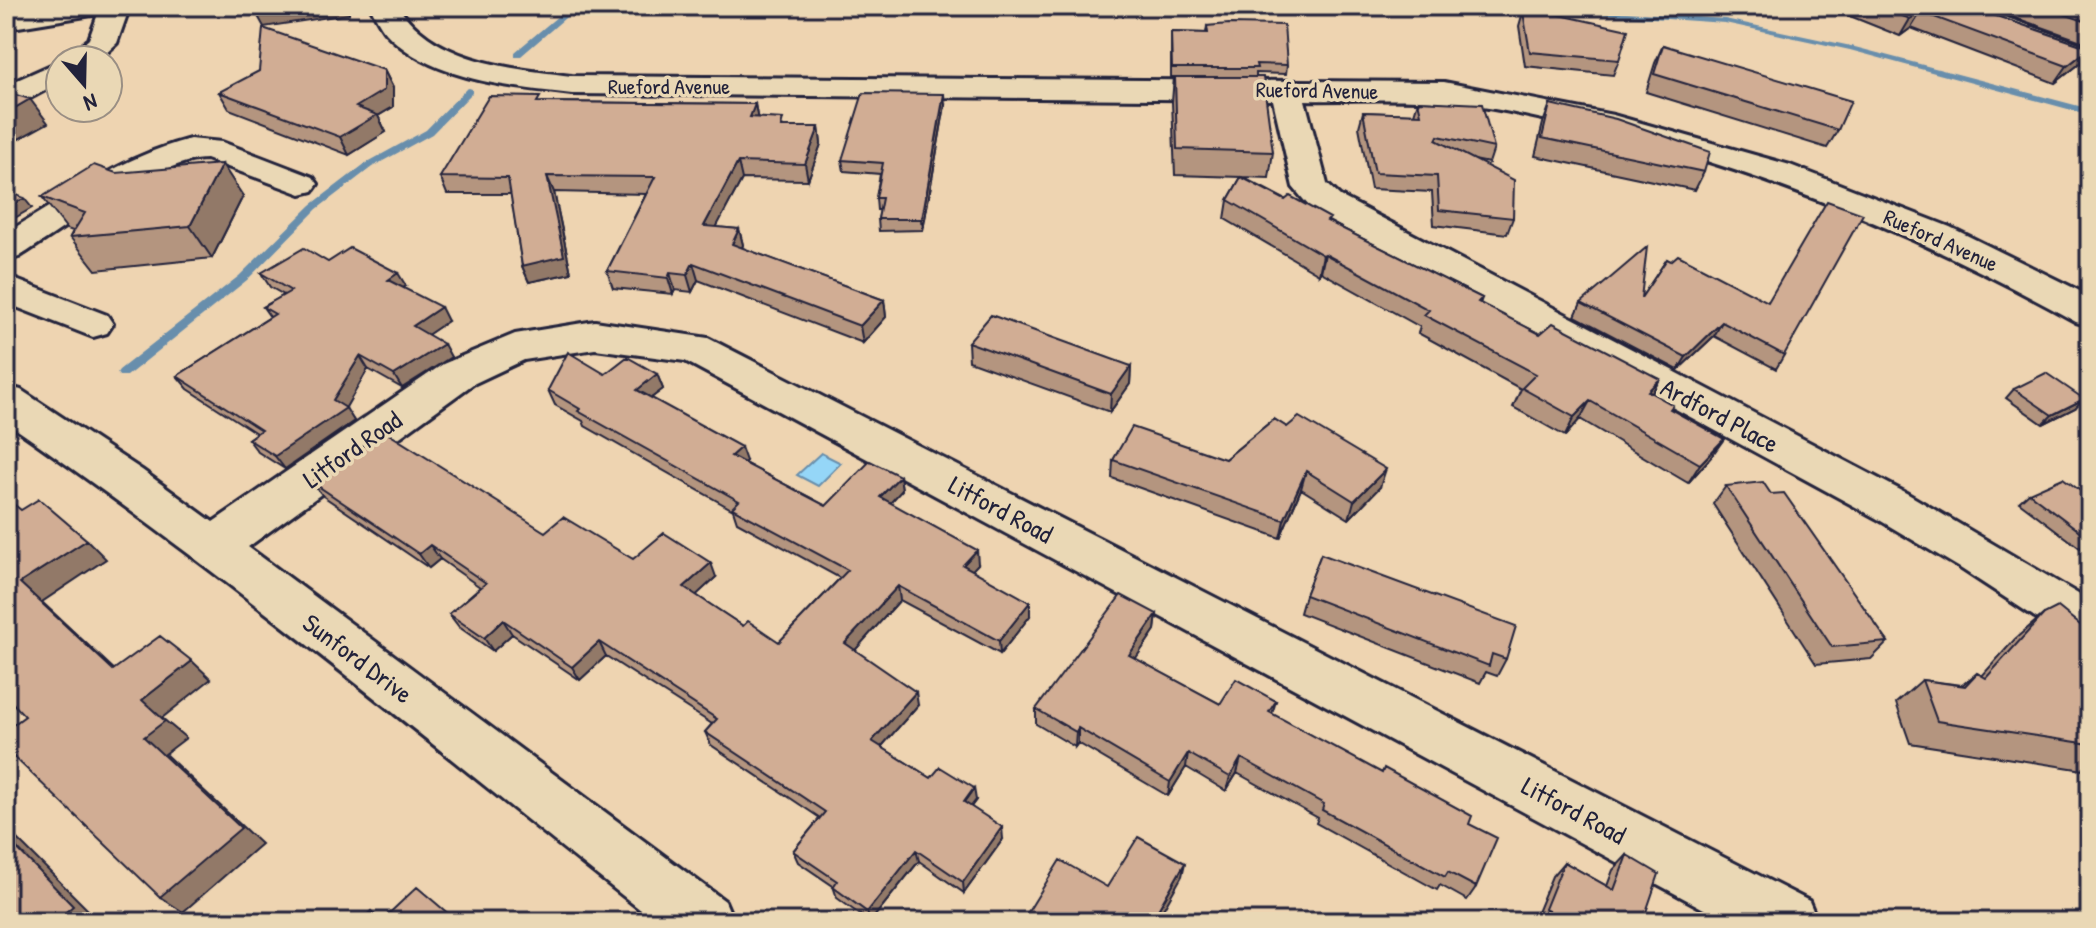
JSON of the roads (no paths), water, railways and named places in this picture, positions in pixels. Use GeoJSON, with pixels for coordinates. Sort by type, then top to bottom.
{"type":"FeatureCollection","features":[{"type":"Feature","properties":{"kind":"street"},"geometry":{"type":"LineString","coordinates":[[6,20],[96,6]]}},
{"type":"Feature","properties":{"kind":"street"},"geometry":{"type":"LineString","coordinates":[[101,44],[116,6]]}},
{"type":"Feature","properties":{"kind":"street","name":"Rueford Avenue"},"geometry":{"type":"LineString","coordinates":[[384,6],[388,17],[411,39],[468,67],[482,72],[572,85],[1444,92],[1532,105],[1721,153],[1813,183],[2053,291],[2090,313]]}},
{"type":"Feature","properties":{"kind":"street"},"geometry":{"type":"LineString","coordinates":[[1945,6],[2090,57]]}},
{"type":"Feature","properties":{"kind":"street"},"geometry":{"type":"LineString","coordinates":[[8,97],[44,78]]}},
{"type":"Feature","properties":{"kind":"street","name":"Ardford Place"},"geometry":{"type":"LineString","coordinates":[[1287,90],[1310,187],[1327,204],[1892,506],[1977,555],[2090,627]]}},
{"type":"Feature","properties":{"kind":"street"},"geometry":{"type":"LineString","coordinates":[[6,249],[131,173],[167,155],[190,149],[210,149],[301,184]]}},
{"type":"Feature","properties":{"kind":"street"},"geometry":{"type":"LineString","coordinates":[[6,289],[93,324]]}},
{"type":"Feature","properties":{"kind":"street","name":"Litford Road"},"geometry":{"type":"LineString","coordinates":[[213,547],[458,374],[515,348],[595,335],[694,348],[1788,922]]}},
{"type":"Feature","properties":{"kind":"street","name":"Sunford Drive"},"geometry":{"type":"LineString","coordinates":[[6,401],[213,547],[704,922]]}},
{"type":"Feature","properties":{"kind":"water"},"geometry":{"type":"Polygon","coordinates":[[[821,453],[841,463],[818,486],[797,475],[821,453]]]}},
{"type":"Feature","properties":{"kind":"waterway"},"geometry":{"type":"LineString","coordinates":[[518,54],[575,6]]}},
{"type":"Feature","properties":{"kind":"waterway"},"geometry":{"type":"LineString","coordinates":[[1509,6],[1725,21],[1851,48],[2090,112]]}},
{"type":"Feature","properties":{"kind":"waterway"},"geometry":{"type":"LineString","coordinates":[[123,373],[243,278],[314,207],[369,165],[429,132],[469,91]]}}]}
